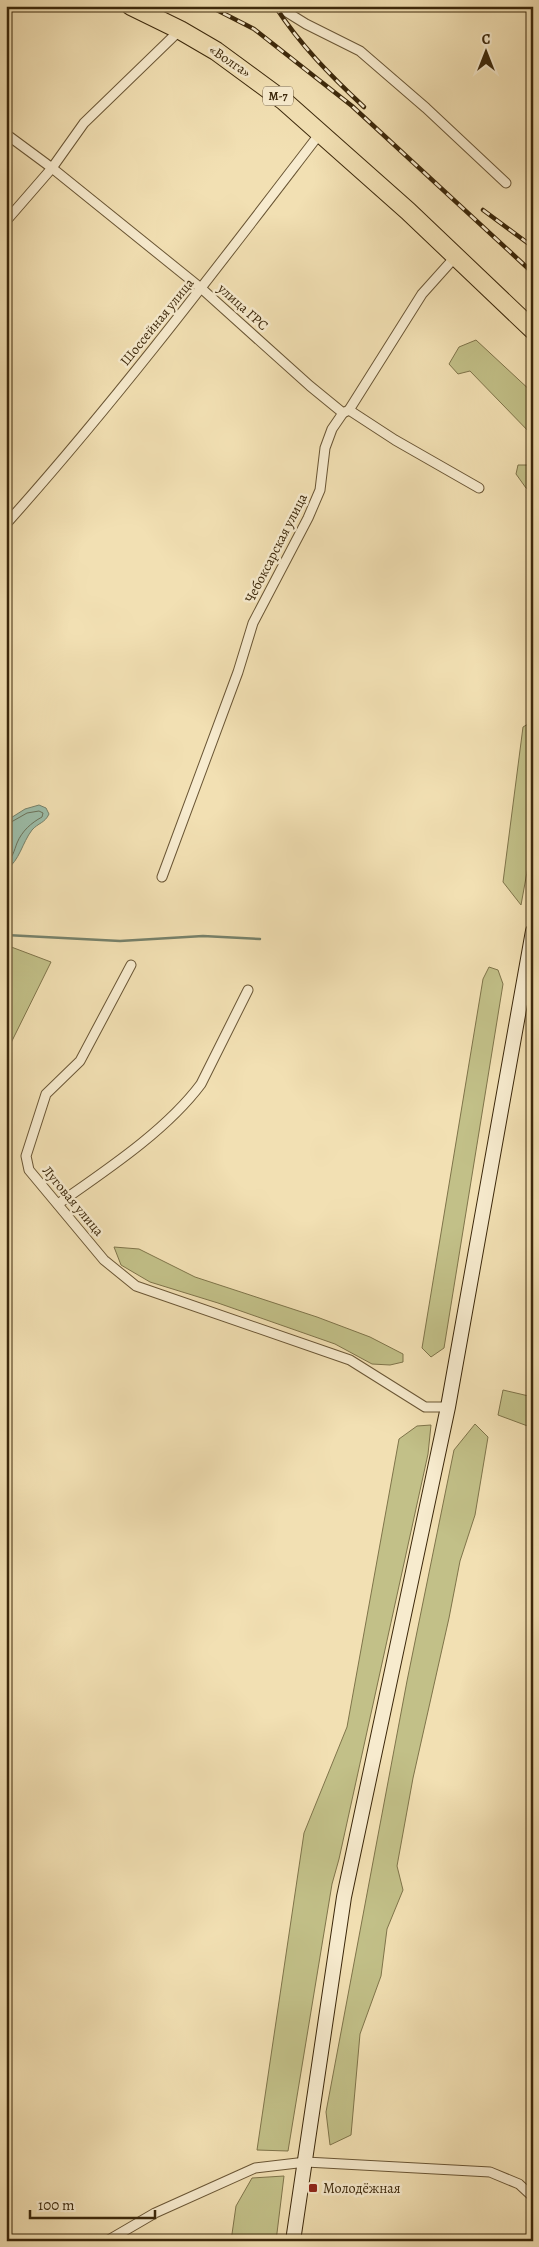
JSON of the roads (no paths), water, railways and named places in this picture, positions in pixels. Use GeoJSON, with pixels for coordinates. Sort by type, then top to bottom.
{"type":"FeatureCollection","features":[{"type":"Feature","properties":{"kind":"highway","name":"«Волга»"},"geometry":{"type":"LineString","coordinates":[[131,6],[180,30],[250,75],[322,132],[533,330]]}},
{"type":"Feature","properties":{"kind":"street"},"geometry":{"type":"LineString","coordinates":[[277,6],[306,24],[360,52],[426,108],[506,183]]}},
{"type":"Feature","properties":{"kind":"street"},"geometry":{"type":"LineString","coordinates":[[6,221],[52,168],[84,123],[180,30]]}},
{"type":"Feature","properties":{"kind":"street","name":"Шоссейная улица"},"geometry":{"type":"LineString","coordinates":[[6,524],[48,478],[202,289],[322,132]]}},
{"type":"Feature","properties":{"kind":"street","name":"улица ГРС"},"geometry":{"type":"LineString","coordinates":[[6,134],[52,168],[202,289],[310,386],[346,412],[479,488]]}},
{"type":"Feature","properties":{"kind":"street","name":"Чебоксарская улица"},"geometry":{"type":"LineString","coordinates":[[162,877],[238,672],[253,623],[308,518],[320,490],[326,448],[332,429],[346,412],[422,294],[456,256]]}},
{"type":"Feature","properties":{"kind":"street"},"geometry":{"type":"LineString","coordinates":[[293,2241],[344,1897],[448,1407],[533,931]]}},
{"type":"Feature","properties":{"kind":"street","name":"Луговая улица"},"geometry":{"type":"LineString","coordinates":[[130,966],[80,1061],[46,1094],[26,1156],[29,1170],[104,1260],[136,1286],[350,1360],[425,1406],[448,1407]]}},
{"type":"Feature","properties":{"kind":"street"},"geometry":{"type":"LineString","coordinates":[[58,1204],[109,1168],[152,1133],[192,1095],[226,1037],[248,990]]}},
{"type":"Feature","properties":{"kind":"street"},"geometry":{"type":"LineString","coordinates":[[107,2241],[155,2213],[254,2168],[306,2162],[490,2172],[518,2184],[533,2197]]}},
{"type":"Feature","properties":{"kind":"water"},"geometry":{"type":"Polygon","coordinates":[[[39,805],[46,808],[49,814],[46,819],[32,830],[15,861],[6,870],[6,821],[25,809],[39,805]]]}},
{"type":"Feature","properties":{"kind":"waterway"},"geometry":{"type":"LineString","coordinates":[[6,935],[120,941],[203,936],[260,939]]}},
{"type":"Feature","properties":{"kind":"railway"},"geometry":{"type":"LineString","coordinates":[[209,6],[254,29],[352,106],[533,273]]}},
{"type":"Feature","properties":{"kind":"railway"},"geometry":{"type":"LineString","coordinates":[[275,6],[316,59],[364,107]]}},
{"type":"Feature","properties":{"kind":"railway"},"geometry":{"type":"LineString","coordinates":[[483,210],[533,247]]}},
{"type":"Feature","properties":{"kind":"place","name":"Молодёжная"},"geometry":{"type":"Point","coordinates":[313,2188]}}]}
